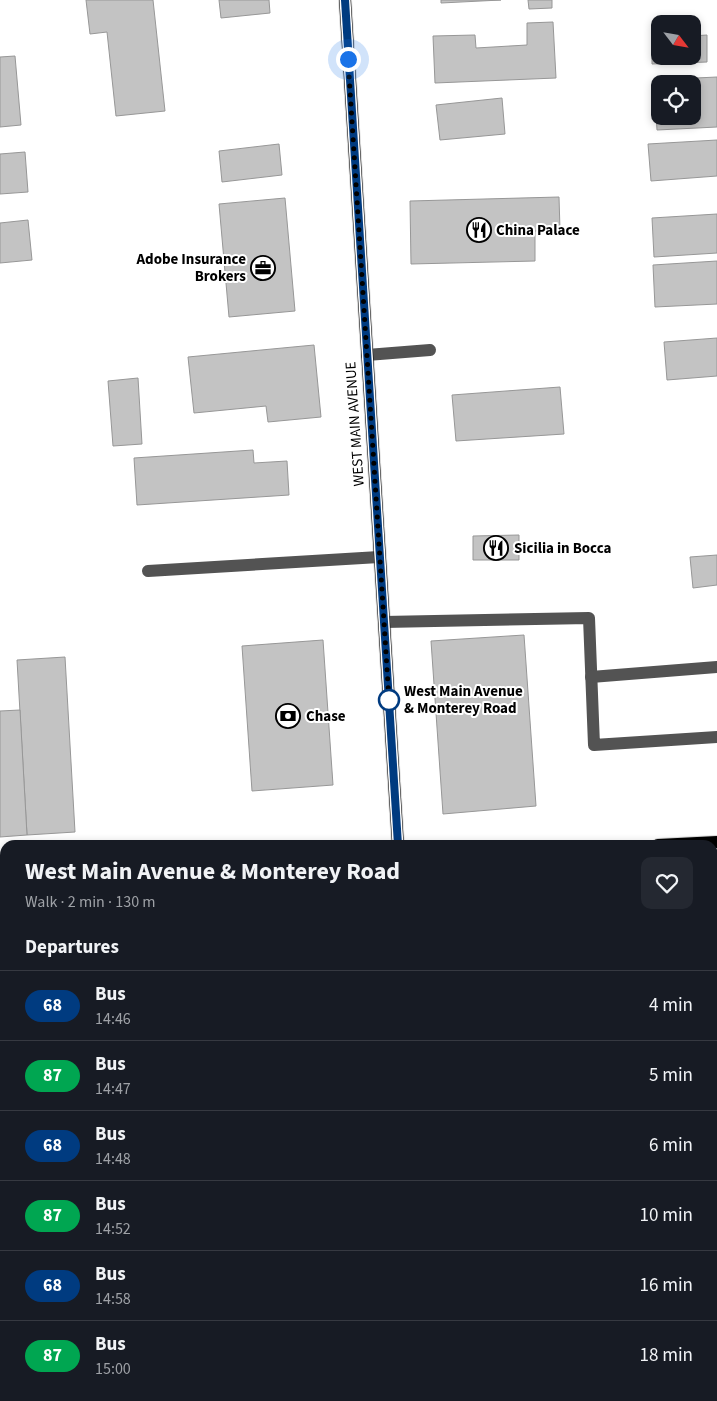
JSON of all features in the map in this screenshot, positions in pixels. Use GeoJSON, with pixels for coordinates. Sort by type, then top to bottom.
{"type":"FeatureCollection","features":[{"type":"Feature","properties":{"kind":"main road","name":"WEST MAIN AVENUE"},"geometry":{"type":"LineString","coordinates":[[345,0],[398,840]]}},
{"type":"Feature","properties":{"kind":"lane"},"geometry":{"type":"LineString","coordinates":[[367,355],[430,350]]}},
{"type":"Feature","properties":{"kind":"lane"},"geometry":{"type":"LineString","coordinates":[[148,571],[379,557]]}},
{"type":"Feature","properties":{"kind":"lane"},"geometry":{"type":"LineString","coordinates":[[384,622],[589,618],[594,745],[717,737]]}},
{"type":"Feature","properties":{"kind":"lane"},"geometry":{"type":"LineString","coordinates":[[591,677],[717,667]]}},
{"type":"Feature","properties":{"kind":"building"},"geometry":{"type":"Polygon","coordinates":[[[86,0],[153,0],[165,111],[116,116],[107,32],[90,34],[86,0]]]}},
{"type":"Feature","properties":{"kind":"building"},"geometry":{"type":"Polygon","coordinates":[[[219,0],[269,0],[270,13],[221,18],[219,0]]]}},
{"type":"Feature","properties":{"kind":"building"},"geometry":{"type":"Polygon","coordinates":[[[441,0],[501,0],[441,3],[441,0]]]}},
{"type":"Feature","properties":{"kind":"building"},"geometry":{"type":"Polygon","coordinates":[[[528,0],[552,0],[552,8],[529,9],[528,0]]]}},
{"type":"Feature","properties":{"kind":"building"},"geometry":{"type":"Polygon","coordinates":[[[553,22],[556,78],[435,83],[433,36],[475,35],[476,48],[527,45],[527,23],[553,22]]]}},
{"type":"Feature","properties":{"kind":"building"},"geometry":{"type":"Polygon","coordinates":[[[701,35],[707,35],[707,62],[701,62],[701,35]]]}},
{"type":"Feature","properties":{"kind":"building"},"geometry":{"type":"Polygon","coordinates":[[[15,56],[21,125],[0,127],[0,57],[15,56]]]}},
{"type":"Feature","properties":{"kind":"building"},"geometry":{"type":"Polygon","coordinates":[[[717,77],[717,127],[657,130],[657,125],[701,125],[701,78],[717,77]]]}},
{"type":"Feature","properties":{"kind":"building"},"geometry":{"type":"Polygon","coordinates":[[[502,98],[505,134],[440,140],[436,105],[502,98]]]}},
{"type":"Feature","properties":{"kind":"building"},"geometry":{"type":"Polygon","coordinates":[[[717,140],[717,176],[651,181],[648,144],[717,140]]]}},
{"type":"Feature","properties":{"kind":"building"},"geometry":{"type":"Polygon","coordinates":[[[279,144],[282,175],[222,182],[219,151],[279,144]]]}},
{"type":"Feature","properties":{"kind":"building"},"geometry":{"type":"Polygon","coordinates":[[[25,152],[28,192],[0,194],[0,154],[25,152]]]}},
{"type":"Feature","properties":{"kind":"building","name":"China Palace"},"geometry":{"type":"Polygon","coordinates":[[[559,197],[560,230],[535,231],[535,261],[411,264],[410,201],[559,197]]]}},
{"type":"Feature","properties":{"kind":"building"},"geometry":{"type":"Polygon","coordinates":[[[285,198],[295,311],[229,317],[219,204],[285,198]]]}},
{"type":"Feature","properties":{"kind":"building"},"geometry":{"type":"Polygon","coordinates":[[[717,214],[717,253],[654,257],[652,218],[717,214]]]}},
{"type":"Feature","properties":{"kind":"building"},"geometry":{"type":"Polygon","coordinates":[[[28,220],[32,260],[0,263],[0,223],[28,220]]]}},
{"type":"Feature","properties":{"kind":"building"},"geometry":{"type":"Polygon","coordinates":[[[717,261],[717,304],[655,307],[653,265],[717,261]]]}},
{"type":"Feature","properties":{"kind":"building"},"geometry":{"type":"Polygon","coordinates":[[[717,338],[717,376],[667,380],[664,342],[717,338]]]}},
{"type":"Feature","properties":{"kind":"building"},"geometry":{"type":"Polygon","coordinates":[[[314,345],[321,417],[268,422],[266,406],[194,413],[188,357],[314,345]]]}},
{"type":"Feature","properties":{"kind":"building"},"geometry":{"type":"Polygon","coordinates":[[[138,378],[142,444],[113,446],[108,381],[138,378]]]}},
{"type":"Feature","properties":{"kind":"building"},"geometry":{"type":"Polygon","coordinates":[[[560,387],[564,434],[456,441],[452,395],[560,387]]]}},
{"type":"Feature","properties":{"kind":"building"},"geometry":{"type":"Polygon","coordinates":[[[253,450],[254,463],[287,461],[289,495],[137,505],[134,458],[253,450]]]}},
{"type":"Feature","properties":{"kind":"building","name":"Sicilia in Bocca"},"geometry":{"type":"Polygon","coordinates":[[[519,535],[519,560],[473,560],[473,536],[519,535]]]}},
{"type":"Feature","properties":{"kind":"building"},"geometry":{"type":"Polygon","coordinates":[[[717,555],[717,585],[693,588],[690,557],[717,555]]]}},
{"type":"Feature","properties":{"kind":"building"},"geometry":{"type":"Polygon","coordinates":[[[524,635],[536,806],[443,814],[431,641],[524,635]]]}},
{"type":"Feature","properties":{"kind":"building","name":"Chase"},"geometry":{"type":"Polygon","coordinates":[[[323,640],[333,785],[252,791],[242,646],[323,640]]]}},
{"type":"Feature","properties":{"kind":"building"},"geometry":{"type":"Polygon","coordinates":[[[65,657],[75,832],[27,835],[17,660],[65,657]]]}},
{"type":"Feature","properties":{"kind":"building"},"geometry":{"type":"Polygon","coordinates":[[[20,710],[27,835],[0,837],[0,711],[20,710]]]}},
{"type":"Feature","properties":{"kind":"bus line","name":"68"},"geometry":{"type":"LineString","coordinates":[[345,0],[398,840]]}},
{"type":"Feature","properties":{"kind":"place","name":"China Palace"},"geometry":{"type":"Point","coordinates":[479,230]}},
{"type":"Feature","properties":{"kind":"place","name":"Adobe Insurance Brokers"},"geometry":{"type":"Point","coordinates":[263,268]}},
{"type":"Feature","properties":{"kind":"place","name":"Sicilia in Bocca"},"geometry":{"type":"Point","coordinates":[496,548]}},
{"type":"Feature","properties":{"kind":"place","name":"West Main Avenue & Monterey Road"},"geometry":{"type":"Point","coordinates":[389,700]}},
{"type":"Feature","properties":{"kind":"place","name":"Chase"},"geometry":{"type":"Point","coordinates":[288,716]}},
{"type":"Feature","properties":{"kind":"route"},"geometry":{"type":"LineString","coordinates":[[348,59],[389,700]]}}]}
